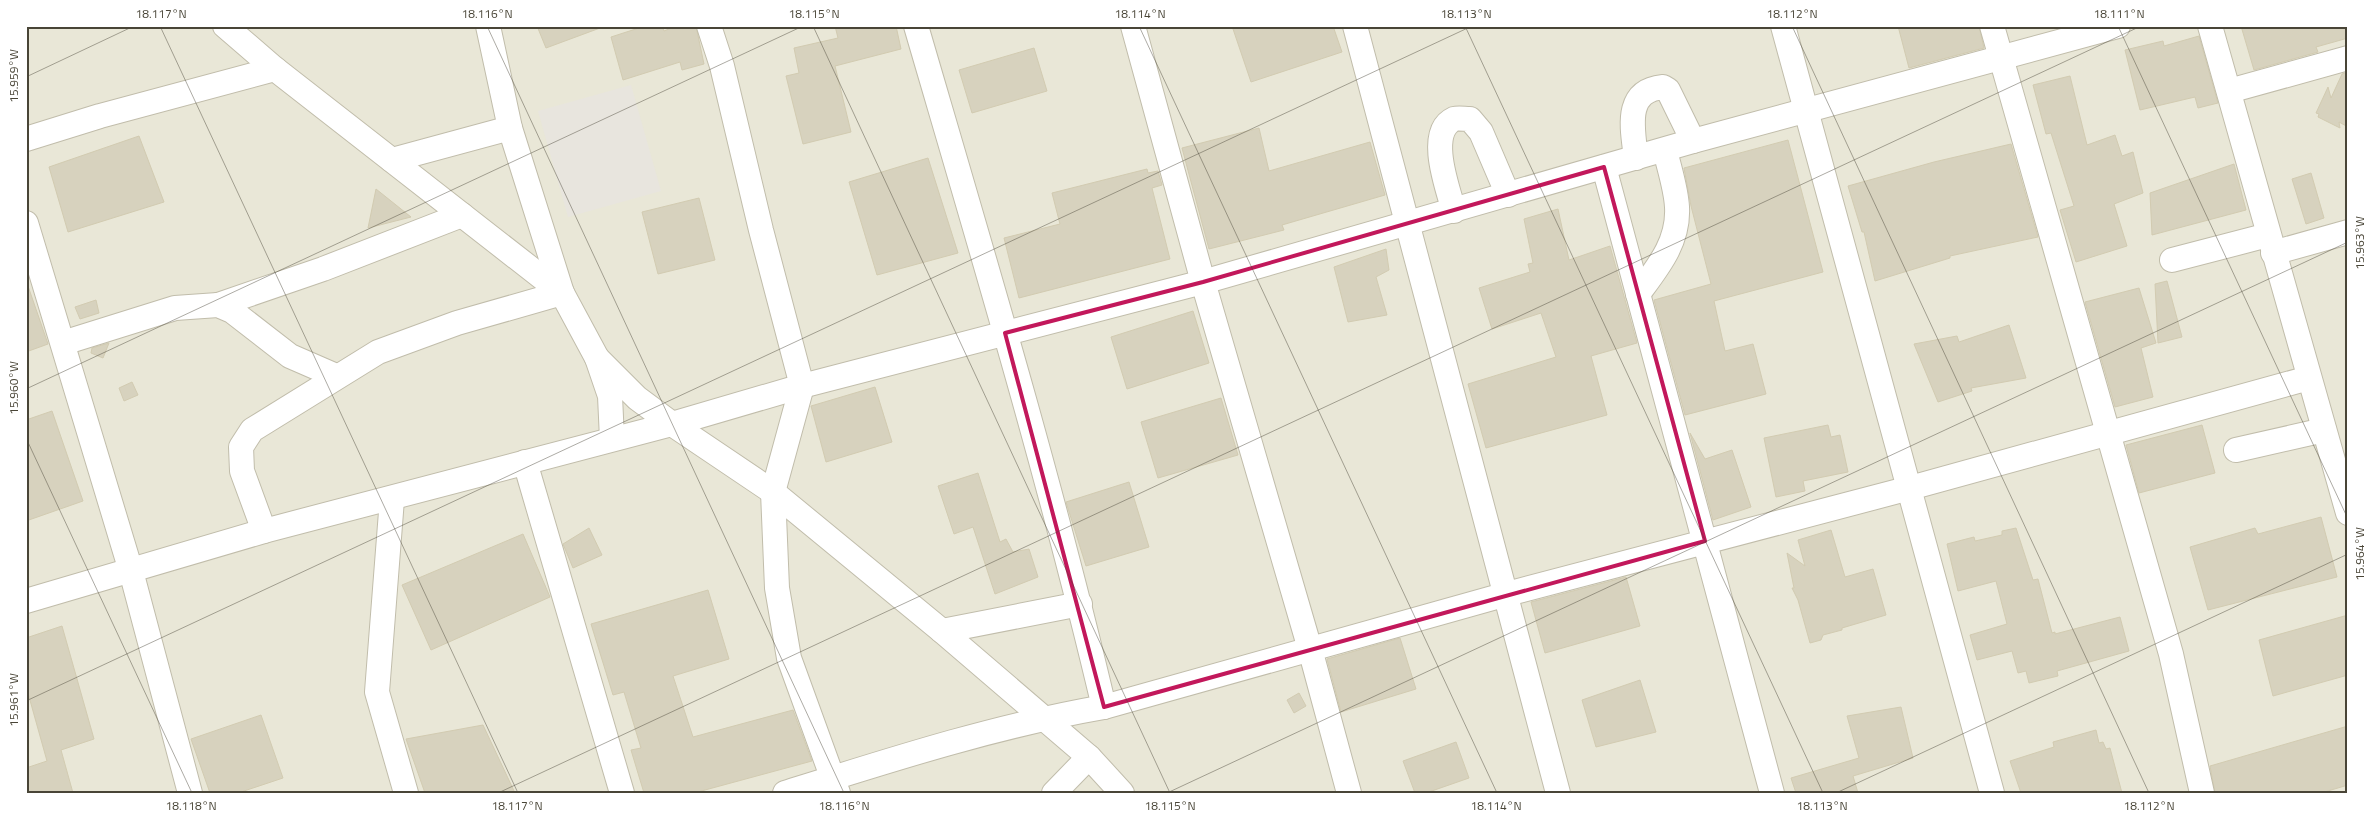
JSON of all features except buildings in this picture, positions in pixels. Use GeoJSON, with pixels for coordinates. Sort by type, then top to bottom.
{"type":"FeatureCollection","features":[{"type":"Feature","properties":{"kind":"street"},"geometry":{"type":"LineString","coordinates":[[225,26],[275,69],[562,293]]}},
{"type":"Feature","properties":{"kind":"street"},"geometry":{"type":"LineString","coordinates":[[488,26],[510,128],[562,293],[597,358],[610,396],[612,439]]}},
{"type":"Feature","properties":{"kind":"street"},"geometry":{"type":"LineString","coordinates":[[709,26],[722,66],[761,230],[802,386],[773,492],[777,588],[789,658],[835,785]]}},
{"type":"Feature","properties":{"kind":"street"},"geometry":{"type":"LineString","coordinates":[[916,26],[1005,333],[1080,604],[1104,708]]}},
{"type":"Feature","properties":{"kind":"street"},"geometry":{"type":"LineString","coordinates":[[1133,26],[1203,282],[1310,648],[1350,793]]}},
{"type":"Feature","properties":{"kind":"street"},"geometry":{"type":"LineString","coordinates":[[1355,26],[1406,225],[1507,594],[1558,793]]}},
{"type":"Feature","properties":{"kind":"street"},"geometry":{"type":"LineString","coordinates":[[1783,26],[1992,793]]}},
{"type":"Feature","properties":{"kind":"street"},"geometry":{"type":"LineString","coordinates":[[1992,26],[2106,433],[2171,654],[2202,793]]}},
{"type":"Feature","properties":{"kind":"street"},"geometry":{"type":"LineString","coordinates":[[26,601],[264,531],[392,499],[672,424],[802,386],[1203,282],[1806,110],[2118,26]]}},
{"type":"Feature","properties":{"kind":"street"},"geometry":{"type":"LineString","coordinates":[[2210,26],[2324,430],[2341,462],[2348,513]]}},
{"type":"Feature","properties":{"kind":"street"},"geometry":{"type":"LineString","coordinates":[[2229,91],[2348,58]]}},
{"type":"Feature","properties":{"kind":"street"},"geometry":{"type":"LineString","coordinates":[[26,139],[100,116],[275,69]]}},
{"type":"Feature","properties":{"kind":"street"},"geometry":{"type":"LineString","coordinates":[[1636,158],[1632,117],[1634,106],[1641,95],[1657,87],[1663,87],[1668,90],[1693,142]]}},
{"type":"Feature","properties":{"kind":"street"},"geometry":{"type":"LineString","coordinates":[[1454,211],[1439,146],[1444,127],[1455,119],[1470,119],[1481,132],[1508,195]]}},
{"type":"Feature","properties":{"kind":"street"},"geometry":{"type":"LineString","coordinates":[[392,160],[510,128]]}},
{"type":"Feature","properties":{"kind":"street"},"geometry":{"type":"LineString","coordinates":[[1638,294],[1664,260],[1676,232],[1677,206],[1665,150]]}},
{"type":"Feature","properties":{"kind":"street"},"geometry":{"type":"LineString","coordinates":[[1604,167],[1772,793]]}},
{"type":"Feature","properties":{"kind":"street"},"geometry":{"type":"LineString","coordinates":[[62,343],[175,308],[218,305],[323,269],[462,214]]}},
{"type":"Feature","properties":{"kind":"street"},"geometry":{"type":"LineString","coordinates":[[26,223],[131,570],[190,793]]}},
{"type":"Feature","properties":{"kind":"street"},"geometry":{"type":"LineString","coordinates":[[2172,260],[2348,232]]}},
{"type":"Feature","properties":{"kind":"street"},"geometry":{"type":"LineString","coordinates":[[264,531],[242,471],[241,447],[252,430],[336,376],[378,352],[457,324],[562,293]]}},
{"type":"Feature","properties":{"kind":"street"},"geometry":{"type":"LineString","coordinates":[[218,305],[232,311],[290,356],[336,376]]}},
{"type":"Feature","properties":{"kind":"street"},"geometry":{"type":"LineString","coordinates":[[597,358],[637,398],[773,492],[942,631],[1089,757],[1122,793]]}},
{"type":"Feature","properties":{"kind":"street"},"geometry":{"type":"LineString","coordinates":[[785,793],[835,785],[922,750],[1043,718],[1104,708],[1310,648],[1507,594],[1910,488],[2309,378]]}},
{"type":"Feature","properties":{"kind":"street"},"geometry":{"type":"LineString","coordinates":[[2236,450],[2324,430]]}},
{"type":"Feature","properties":{"kind":"street"},"geometry":{"type":"LineString","coordinates":[[525,462],[622,793]]}},
{"type":"Feature","properties":{"kind":"street"},"geometry":{"type":"LineString","coordinates":[[392,499],[377,692],[406,793]]}},
{"type":"Feature","properties":{"kind":"street"},"geometry":{"type":"LineString","coordinates":[[942,631],[1080,604]]}},
{"type":"Feature","properties":{"kind":"street"},"geometry":{"type":"LineString","coordinates":[[1054,793],[1089,757]]}},
{"type":"Feature","properties":{"kind":"highlighted area"},"geometry":{"type":"Polygon","coordinates":[[[1604,167],[1705,541],[1104,707],[1005,333],[1203,282],[1604,167]]]}},
{"type":"Feature","properties":{"kind":"shaded area"},"geometry":{"type":"Polygon","coordinates":[[[26,26],[2348,26],[2348,793],[26,793],[26,26]]]}},
{"type":"Feature","properties":{"kind":"shaded area"},"geometry":{"type":"Polygon","coordinates":[[[631,85],[661,191],[568,217],[538,111],[631,85]]]}}]}
